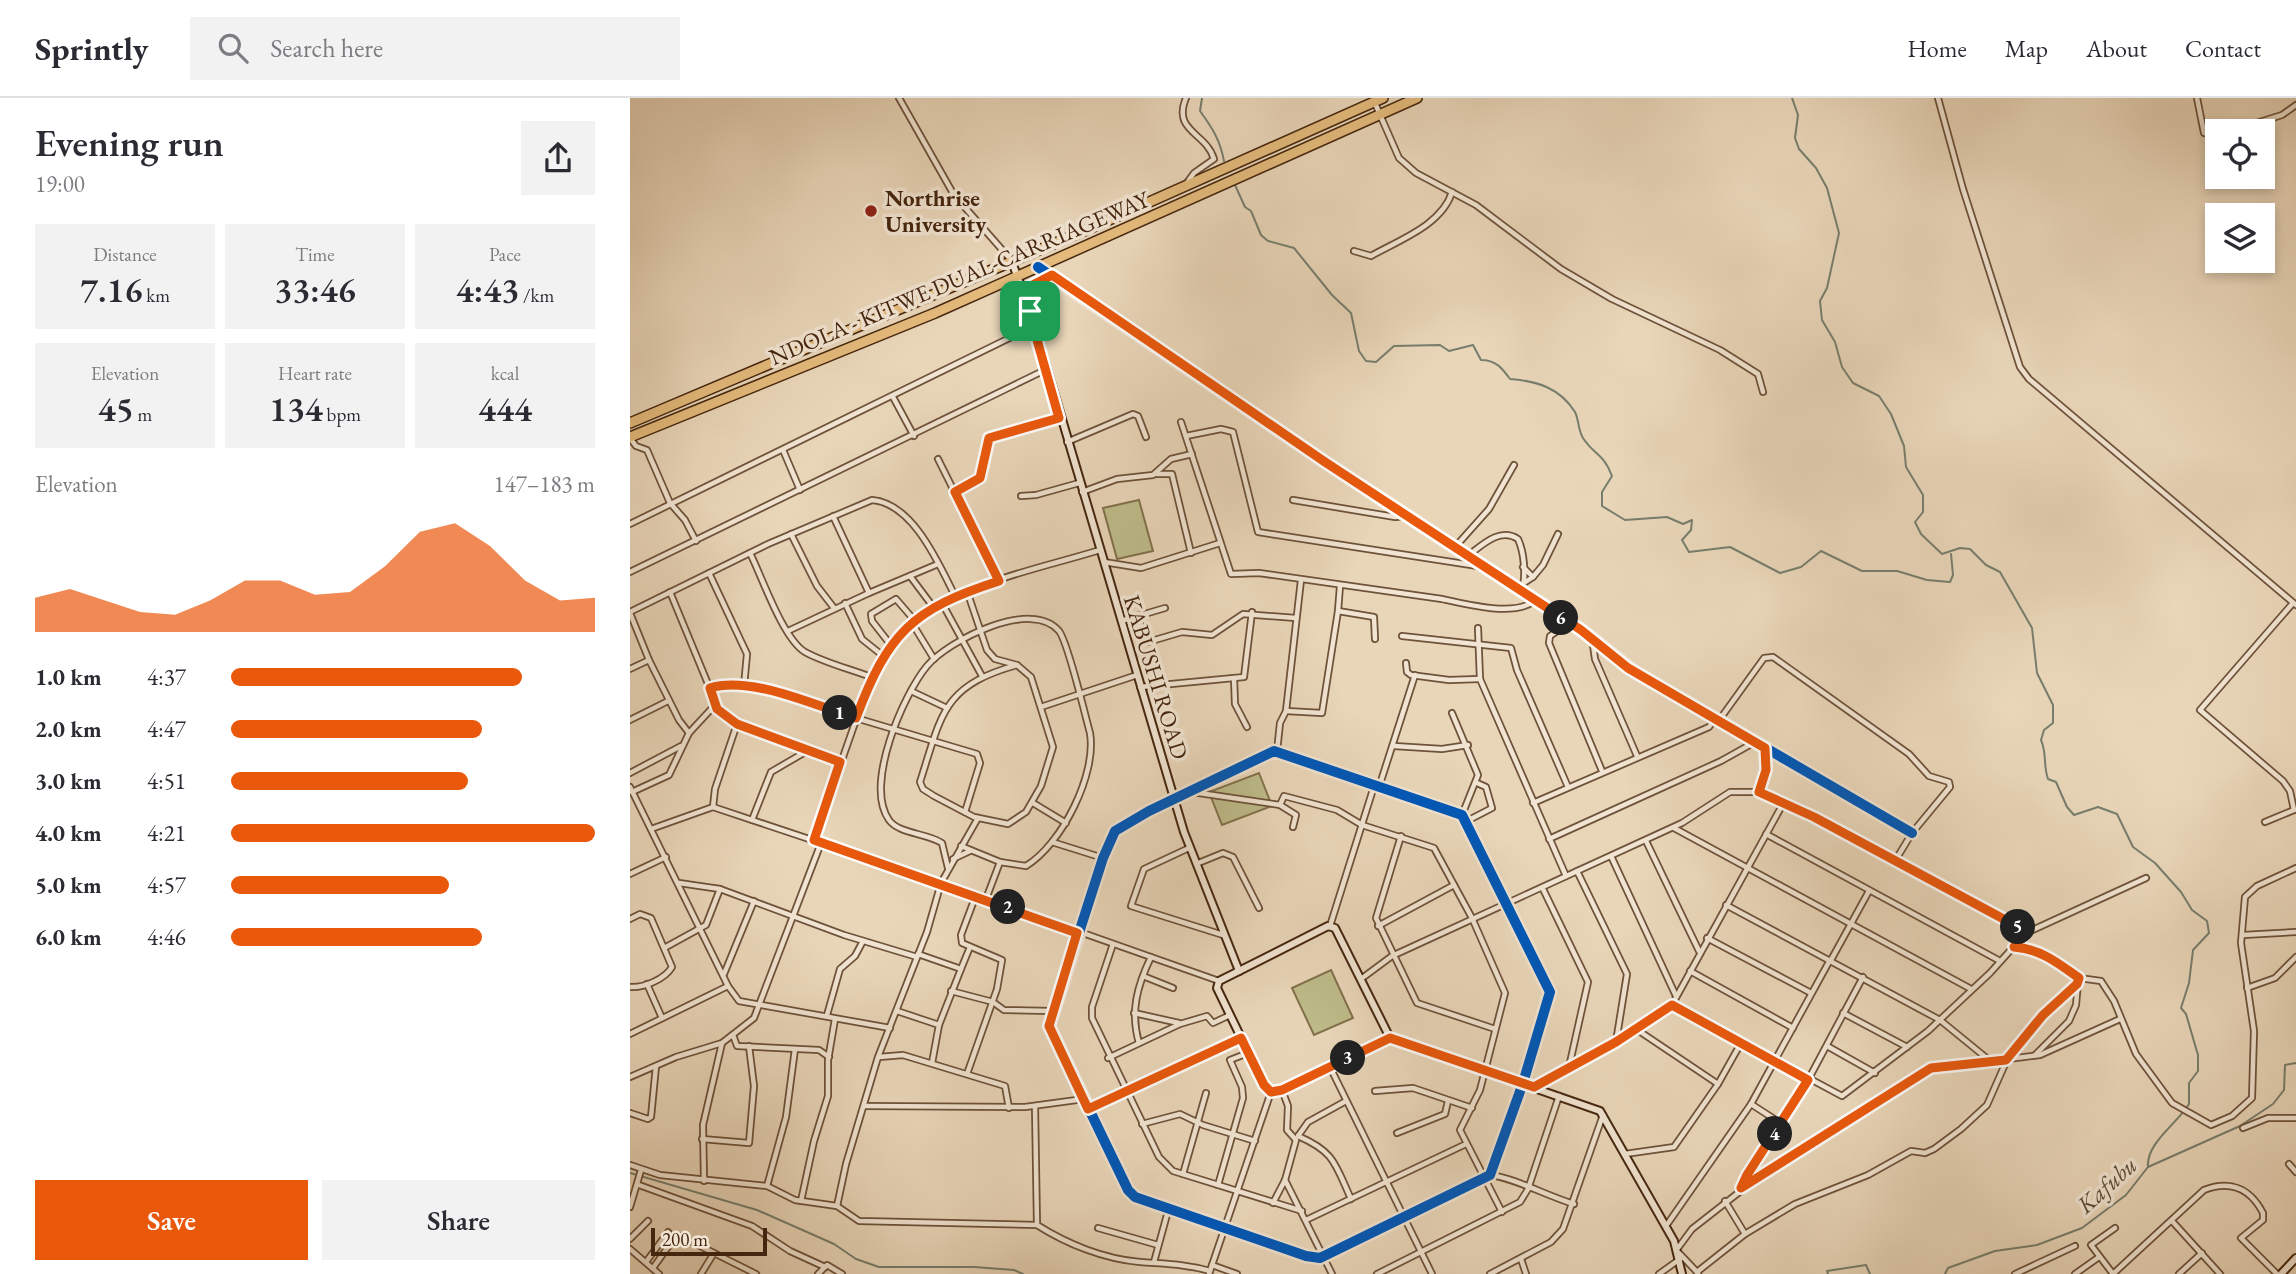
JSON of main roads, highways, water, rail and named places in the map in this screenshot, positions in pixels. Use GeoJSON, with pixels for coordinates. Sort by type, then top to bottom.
{"type":"FeatureCollection","features":[{"type":"Feature","properties":{"kind":"highway","name":"NDOLA - KITWE DUAL-CARRIAGEWAY"},"geometry":{"type":"LineString","coordinates":[[630,437],[839,354],[1417,98]]}},
{"type":"Feature","properties":{"kind":"highway","name":"NDOLA - KITWE DUAL-CARRIAGEWAY"},"geometry":{"type":"LineString","coordinates":[[630,422],[1012,262],[1377,99]]}},
{"type":"Feature","properties":{"kind":"main road","name":"KABUSHI ROAD"},"geometry":{"type":"LineString","coordinates":[[1012,262],[1034,326],[1066,442],[1189,848],[1239,971]]}},
{"type":"Feature","properties":{"kind":"main road"},"geometry":{"type":"LineString","coordinates":[[1390,1038],[1337,931],[1330,926],[1239,971],[1219,982],[1217,988],[1264,1085],[1271,1092],[1282,1090],[1390,1038],[1523,1083],[1604,1114],[1666,1226],[1679,1253],[1682,1274]]}},
{"type":"Feature","properties":{"kind":"main road"},"geometry":{"type":"LineString","coordinates":[[2279,1274],[2296,1258]]}},
{"type":"Feature","properties":{"kind":"waterway"},"geometry":{"type":"LineString","coordinates":[[1202,98],[1200,111],[1215,135],[1224,161]]}},
{"type":"Feature","properties":{"kind":"waterway"},"geometry":{"type":"LineString","coordinates":[[1792,98],[1798,115],[1795,138],[1799,149],[1816,168],[1827,188],[1839,233],[1827,288],[1820,301],[1822,320],[1835,342],[1842,367],[1853,383],[1879,396],[1891,414],[1904,446],[1906,467],[1923,495],[1923,512],[1915,522],[1921,534],[1942,554],[1960,548],[1970,549],[1986,565],[2000,572],[2032,628],[2037,673],[2053,705],[2053,723],[2044,730],[2041,740],[2047,774],[2048,779],[2056,782],[2067,807],[2074,815],[2098,807],[2117,814],[2133,847],[2155,863],[2181,892],[2192,910],[2207,921],[2209,933],[2193,950],[2189,983],[2181,1008],[2186,1014],[2198,1055],[2198,1071],[2189,1083],[2189,1104],[2157,1142],[2149,1158],[2148,1167]]}},
{"type":"Feature","properties":{"kind":"waterway"},"geometry":{"type":"LineString","coordinates":[[1235,185],[1245,207],[1251,211],[1261,235],[1268,241],[1294,248],[1332,295],[1351,313],[1359,351],[1366,361],[1376,362],[1394,346],[1440,345],[1449,351],[1473,345],[1481,360],[1498,365],[1510,379],[1547,387],[1562,397],[1575,412],[1583,438],[1606,463],[1612,476],[1602,492],[1602,506],[1625,520],[1667,517],[1683,524],[1692,520],[1691,530],[1682,540],[1689,552],[1730,547],[1780,573],[1801,567],[1821,551],[1862,571],[1897,571],[1927,580],[1950,582],[1953,575],[1951,554]]}},
{"type":"Feature","properties":{"kind":"waterway","name":"Kafubu"},"geometry":{"type":"LineString","coordinates":[[1945,1274],[1948,1268],[1995,1251],[2037,1245],[2082,1228],[2126,1195],[2148,1167],[2240,1126],[2273,1104],[2284,1090],[2285,1065],[2296,1063]]}},
{"type":"Feature","properties":{"kind":"waterway"},"geometry":{"type":"LineString","coordinates":[[630,1173],[757,1210],[834,1244],[856,1259],[879,1267],[974,1267],[1014,1270],[1023,1274]]}},
{"type":"Feature","properties":{"kind":"waterway","name":"Kafubu"},"geometry":{"type":"LineString","coordinates":[[1828,1274],[1827,1271],[1866,1265],[1870,1274]]}},
{"type":"Feature","properties":{"kind":"place","name":"Northrise University"},"geometry":{"type":"Point","coordinates":[871,211]}}]}
